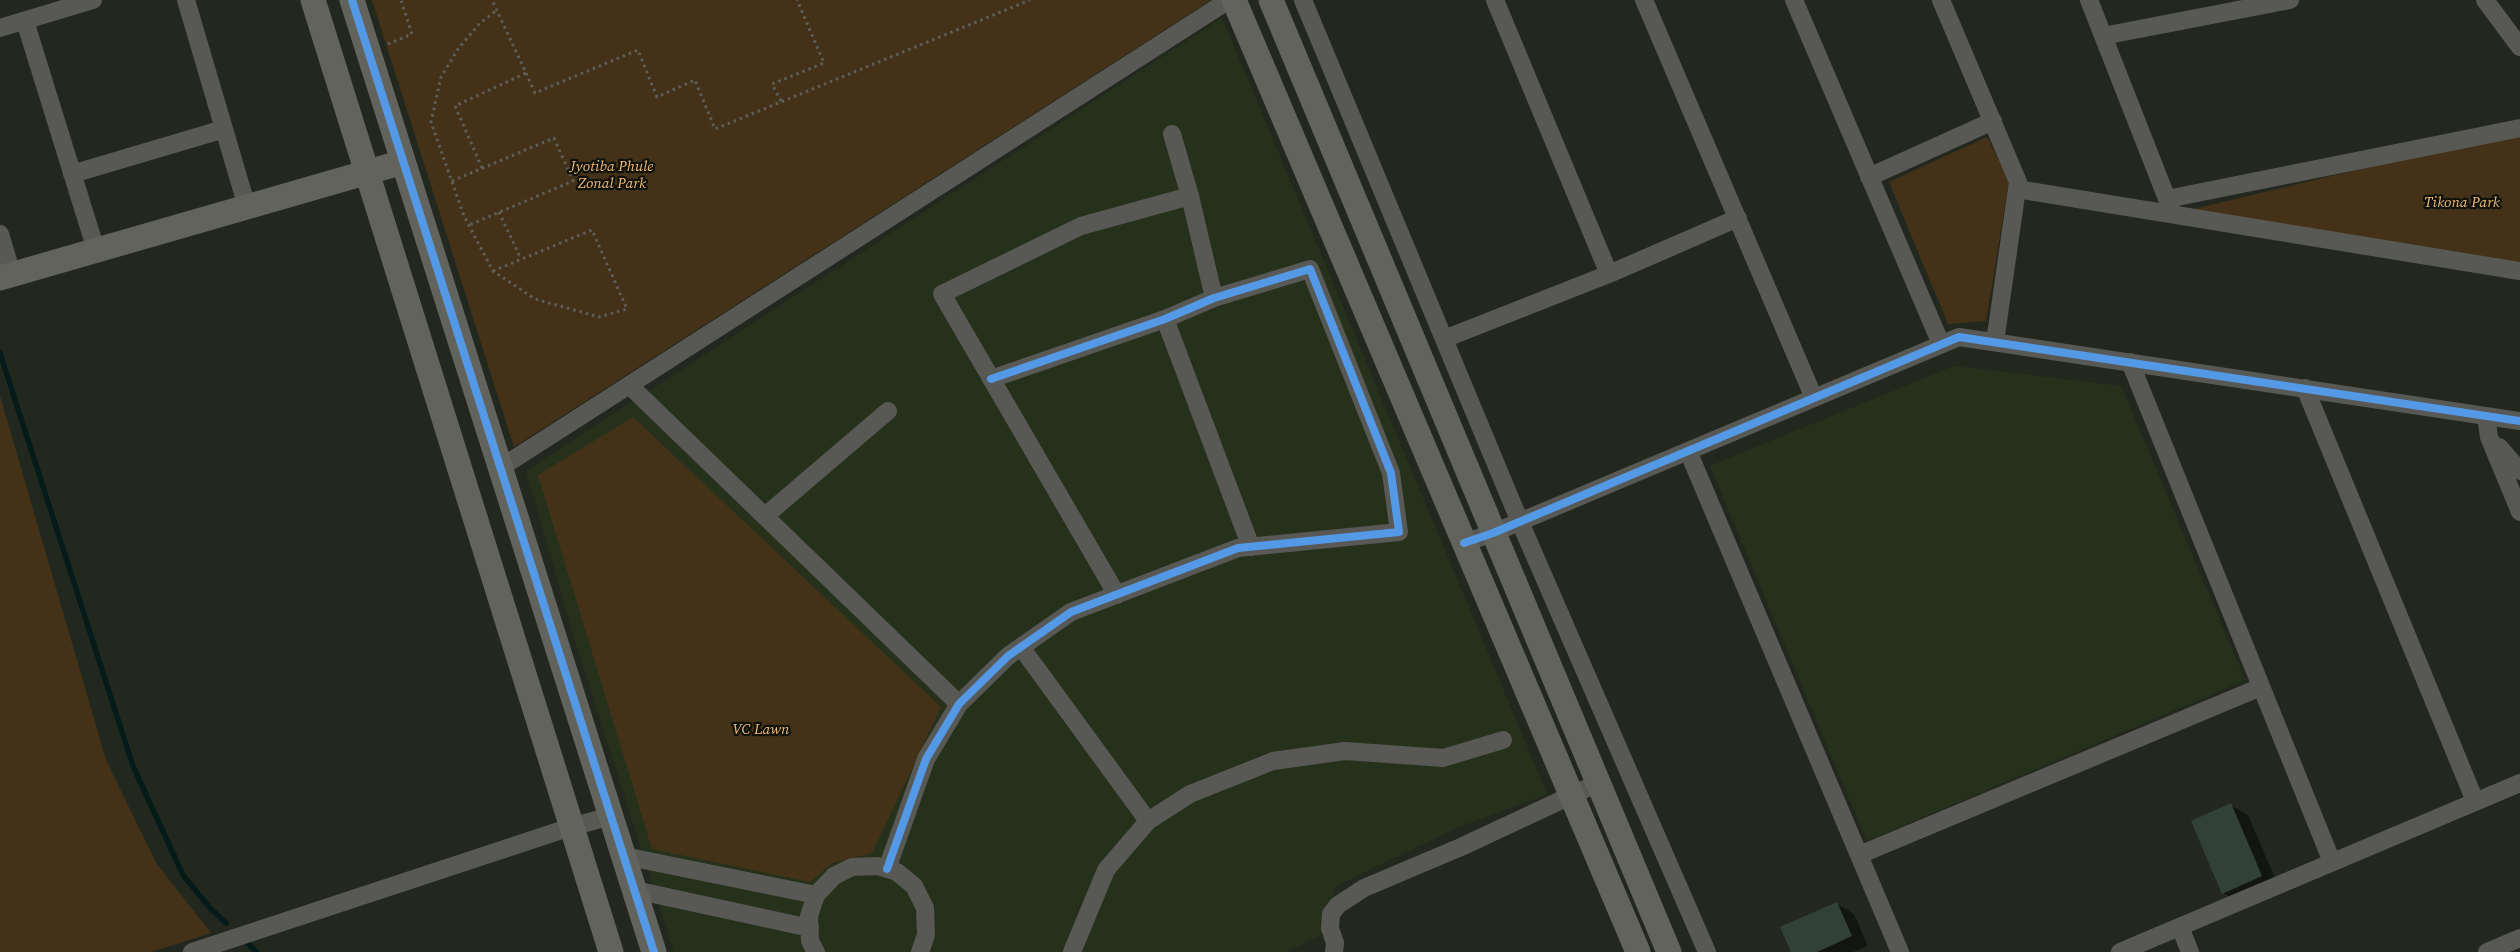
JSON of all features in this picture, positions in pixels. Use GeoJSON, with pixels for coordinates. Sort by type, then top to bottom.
{"type":"FeatureCollection","features":[{"type":"Feature","properties":{"kind":"street"},"geometry":{"type":"LineString","coordinates":[[0,28],[25,21],[46,7],[93,0]]}},
{"type":"Feature","properties":{"kind":"street"},"geometry":{"type":"LineString","coordinates":[[186,0],[247,207]]}},
{"type":"Feature","properties":{"kind":"street"},"geometry":{"type":"LineString","coordinates":[[313,0],[611,952]]}},
{"type":"Feature","properties":{"kind":"street"},"geometry":{"type":"LineString","coordinates":[[352,0],[654,952]]}},
{"type":"Feature","properties":{"kind":"street"},"geometry":{"type":"LineString","coordinates":[[500,468],[628,384],[1229,0]]}},
{"type":"Feature","properties":{"kind":"street"},"geometry":{"type":"LineString","coordinates":[[1234,0],[1638,952]]}},
{"type":"Feature","properties":{"kind":"street"},"geometry":{"type":"LineString","coordinates":[[1271,0],[1669,952]]}},
{"type":"Feature","properties":{"kind":"street"},"geometry":{"type":"LineString","coordinates":[[1302,0],[1520,522],[1707,952]]}},
{"type":"Feature","properties":{"kind":"street"},"geometry":{"type":"LineString","coordinates":[[1495,0],[1609,274]]}},
{"type":"Feature","properties":{"kind":"street"},"geometry":{"type":"LineString","coordinates":[[1644,0],[1814,398]]}},
{"type":"Feature","properties":{"kind":"street"},"geometry":{"type":"LineString","coordinates":[[1794,0],[1940,344]]}},
{"type":"Feature","properties":{"kind":"street"},"geometry":{"type":"LineString","coordinates":[[1942,0],[2018,182],[1995,342]]}},
{"type":"Feature","properties":{"kind":"street"},"geometry":{"type":"LineString","coordinates":[[2089,0],[2170,206]]}},
{"type":"Feature","properties":{"kind":"street"},"geometry":{"type":"LineString","coordinates":[[2103,36],[2290,0]]}},
{"type":"Feature","properties":{"kind":"street"},"geometry":{"type":"LineString","coordinates":[[2485,0],[2520,47]]}},
{"type":"Feature","properties":{"kind":"street"},"geometry":{"type":"LineString","coordinates":[[25,21],[96,250]]}},
{"type":"Feature","properties":{"kind":"street"},"geometry":{"type":"LineString","coordinates":[[1869,177],[1993,122]]}},
{"type":"Feature","properties":{"kind":"street"},"geometry":{"type":"LineString","coordinates":[[2170,206],[2520,128]]}},
{"type":"Feature","properties":{"kind":"street"},"geometry":{"type":"LineString","coordinates":[[72,174],[224,129]]}},
{"type":"Feature","properties":{"kind":"street"},"geometry":{"type":"LineString","coordinates":[[1172,134],[1190,196],[1214,298]]}},
{"type":"Feature","properties":{"kind":"street"},"geometry":{"type":"LineString","coordinates":[[0,234],[6,276],[403,162]]}},
{"type":"Feature","properties":{"kind":"street"},"geometry":{"type":"LineString","coordinates":[[2017,188],[2170,206],[2520,271]]}},
{"type":"Feature","properties":{"kind":"street"},"geometry":{"type":"LineString","coordinates":[[1116,595],[942,294],[1081,226],[1190,196]]}},
{"type":"Feature","properties":{"kind":"street"},"geometry":{"type":"LineString","coordinates":[[1444,339],[1609,274],[1738,218]]}},
{"type":"Feature","properties":{"kind":"street"},"geometry":{"type":"LineString","coordinates":[[887,869],[926,759],[959,704],[1008,656],[1071,612],[1238,548],[1399,532],[1391,474],[1310,269],[1214,298],[1165,318],[991,379]]}},
{"type":"Feature","properties":{"kind":"street"},"geometry":{"type":"LineString","coordinates":[[1165,318],[1251,547]]}},
{"type":"Feature","properties":{"kind":"street"},"geometry":{"type":"LineString","coordinates":[[1464,542],[1520,522],[1959,336],[2520,421]]}},
{"type":"Feature","properties":{"kind":"street"},"geometry":{"type":"LineString","coordinates":[[2130,362],[2332,862]]}},
{"type":"Feature","properties":{"kind":"street"},"geometry":{"type":"LineString","coordinates":[[628,384],[959,704]]}},
{"type":"Feature","properties":{"kind":"street"},"geometry":{"type":"LineString","coordinates":[[2305,388],[2475,801]]}},
{"type":"Feature","properties":{"kind":"street"},"geometry":{"type":"LineString","coordinates":[[765,516],[888,411]]}},
{"type":"Feature","properties":{"kind":"street"},"geometry":{"type":"LineString","coordinates":[[2486,416],[2489,437],[2520,512]]}},
{"type":"Feature","properties":{"kind":"street"},"geometry":{"type":"LineString","coordinates":[[2489,437],[2520,471]]}},
{"type":"Feature","properties":{"kind":"street"},"geometry":{"type":"LineString","coordinates":[[453,448],[491,441]]}},
{"type":"Feature","properties":{"kind":"street"},"geometry":{"type":"LineString","coordinates":[[1688,451],[1900,952]]}},
{"type":"Feature","properties":{"kind":"street"},"geometry":{"type":"LineString","coordinates":[[1021,647],[1148,821]]}},
{"type":"Feature","properties":{"kind":"street"},"geometry":{"type":"LineString","coordinates":[[1859,855],[2261,687]]}},
{"type":"Feature","properties":{"kind":"street"},"geometry":{"type":"LineString","coordinates":[[1072,952],[1106,870],[1148,821],[1190,794],[1273,761],[1345,751],[1442,758],[1503,740]]}},
{"type":"Feature","properties":{"kind":"street"},"geometry":{"type":"LineString","coordinates":[[1334,952],[1335,943],[1330,928],[1331,914],[1338,905],[1364,888],[1572,797],[1598,783]]}},
{"type":"Feature","properties":{"kind":"street"},"geometry":{"type":"LineString","coordinates":[[2120,952],[2520,783]]}},
{"type":"Feature","properties":{"kind":"street"},"geometry":{"type":"LineString","coordinates":[[192,952],[571,827],[611,816]]}},
{"type":"Feature","properties":{"kind":"street"},"geometry":{"type":"LineString","coordinates":[[624,856],[816,895]]}},
{"type":"Feature","properties":{"kind":"street"},"geometry":{"type":"LineString","coordinates":[[816,952],[810,941],[809,916],[816,895],[834,876],[852,867],[878,866],[897,872],[914,886],[925,908],[926,935],[920,952]]}},
{"type":"Feature","properties":{"kind":"street"},"geometry":{"type":"LineString","coordinates":[[635,890],[810,928]]}},
{"type":"Feature","properties":{"kind":"street"},"geometry":{"type":"LineString","coordinates":[[2180,927],[2190,952]]}},
{"type":"Feature","properties":{"kind":"street"},"geometry":{"type":"LineString","coordinates":[[2487,952],[2520,938]]}},
{"type":"Feature","properties":{"kind":"path"},"geometry":{"type":"LineString","coordinates":[[368,51],[412,34],[401,0]]}},
{"type":"Feature","properties":{"kind":"path"},"geometry":{"type":"LineString","coordinates":[[492,0],[535,93],[638,50],[657,97],[695,80],[715,129],[1030,0]]}},
{"type":"Feature","properties":{"kind":"path"},"geometry":{"type":"LineString","coordinates":[[781,101],[772,84],[824,62],[797,0]]}},
{"type":"Feature","properties":{"kind":"path"},"geometry":{"type":"LineString","coordinates":[[492,271],[592,230],[626,309],[599,317],[535,299],[492,271],[469,225],[431,122],[441,77],[458,49],[480,23],[497,10]]}},
{"type":"Feature","properties":{"kind":"path"},"geometry":{"type":"LineString","coordinates":[[482,168],[455,106],[526,73]]}},
{"type":"Feature","properties":{"kind":"path"},"geometry":{"type":"LineString","coordinates":[[452,181],[554,138],[573,181],[469,225]]}},
{"type":"Feature","properties":{"kind":"path"},"geometry":{"type":"LineString","coordinates":[[499,212],[521,259]]}},
{"type":"Feature","properties":{"kind":"shaded area"},"geometry":{"type":"Polygon","coordinates":[[[1222,18],[1547,794],[1456,828],[1334,887],[1328,931],[1286,952],[674,952],[572,631],[526,471],[1222,18]]]}},
{"type":"Feature","properties":{"kind":"shaded area"},"geometry":{"type":"Polygon","coordinates":[[[1954,366],[2121,386],[2245,680],[1867,841],[1710,466],[1954,366]]]}},
{"type":"Feature","properties":{"kind":"green space","name":"Jyotiba Phule Zonal Park"},"geometry":{"type":"Polygon","coordinates":[[[372,0],[1211,0],[514,447],[372,0]]]}},
{"type":"Feature","properties":{"kind":"green space","name":"Tikona Park"},"geometry":{"type":"Polygon","coordinates":[[[2520,131],[2520,268],[2173,214],[2520,131]]]}},
{"type":"Feature","properties":{"kind":"green space"},"geometry":{"type":"Polygon","coordinates":[[[1987,137],[2009,181],[1986,321],[1948,324],[1889,182],[1987,137]]]}},
{"type":"Feature","properties":{"kind":"green space"},"geometry":{"type":"Polygon","coordinates":[[[0,396],[106,760],[156,863],[211,933],[151,952],[0,952],[0,396]]]}},
{"type":"Feature","properties":{"kind":"green space","name":"VC Lawn"},"geometry":{"type":"Polygon","coordinates":[[[633,417],[941,707],[872,853],[832,863],[810,882],[652,849],[538,475],[633,417]]]}},
{"type":"Feature","properties":{"kind":"building"},"geometry":{"type":"Polygon","coordinates":[[[2231,803],[2262,876],[2222,894],[2191,821],[2231,803]]]}},
{"type":"Feature","properties":{"kind":"building"},"geometry":{"type":"Polygon","coordinates":[[[1837,902],[1852,936],[1817,952],[1791,952],[1780,927],[1837,902]]]}},
{"type":"Feature","properties":{"kind":"waterway"},"geometry":{"type":"LineString","coordinates":[[0,353],[133,766],[183,875],[210,908],[226,923]]}},
{"type":"Feature","properties":{"kind":"waterway"},"geometry":{"type":"LineString","coordinates":[[248,944],[257,952]]}},
{"type":"Feature","properties":{"kind":"cycle path"},"geometry":{"type":"LineString","coordinates":[[352,0],[654,952]]}},
{"type":"Feature","properties":{"kind":"cycle path"},"geometry":{"type":"LineString","coordinates":[[887,869],[926,759],[959,704],[1008,656],[1071,612],[1238,548],[1399,532],[1391,473],[1310,269],[1214,298],[1165,319],[991,379]]}},
{"type":"Feature","properties":{"kind":"cycle path"},"geometry":{"type":"LineString","coordinates":[[1464,543],[1493,533],[1959,337],[2520,421]]}}]}
